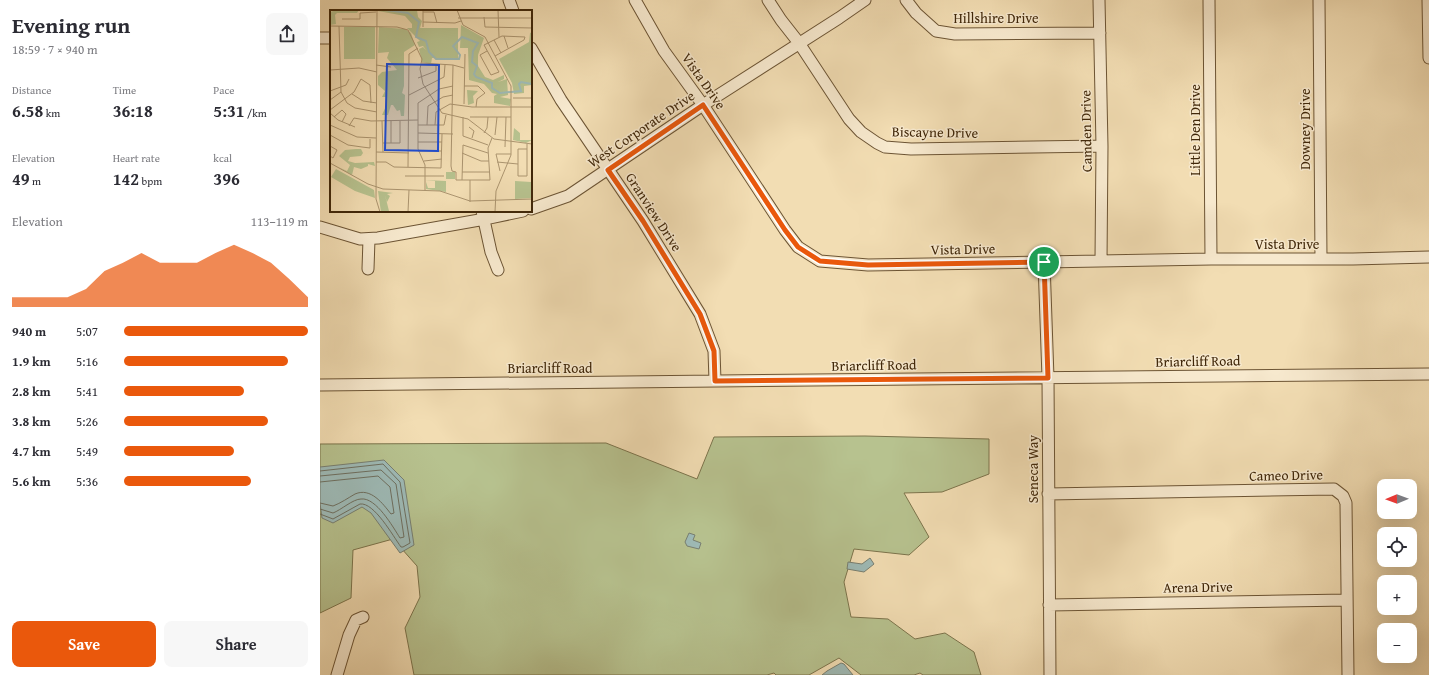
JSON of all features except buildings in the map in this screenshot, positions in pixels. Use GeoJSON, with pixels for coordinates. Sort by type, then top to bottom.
{"type":"FeatureCollection","features":[{"type":"Feature","properties":{"kind":"street"},"geometry":{"type":"LineString","coordinates":[[509,0],[513,10]]}},
{"type":"Feature","properties":{"kind":"street","name":"Vista Drive"},"geometry":{"type":"LineString","coordinates":[[634,0],[664,51],[703,105],[785,230],[798,247],[820,261],[868,265],[1429,257]]}},
{"type":"Feature","properties":{"kind":"street","name":"Biscayne Drive"},"geometry":{"type":"LineString","coordinates":[[768,0],[799,43],[849,119],[861,132],[885,147],[911,149],[1102,146]]}},
{"type":"Feature","properties":{"kind":"street","name":"West Corporate Drive"},"geometry":{"type":"LineString","coordinates":[[532,209],[568,196],[703,105],[865,0]]}},
{"type":"Feature","properties":{"kind":"street","name":"Hillshire Drive"},"geometry":{"type":"LineString","coordinates":[[906,0],[916,13],[936,31],[955,34],[1100,33]]}},
{"type":"Feature","properties":{"kind":"street","name":"Camden Drive"},"geometry":{"type":"LineString","coordinates":[[1099,0],[1102,146],[1101,261]]}},
{"type":"Feature","properties":{"kind":"street","name":"Little Den Drive"},"geometry":{"type":"LineString","coordinates":[[1209,0],[1211,259]]}},
{"type":"Feature","properties":{"kind":"street","name":"Downey Drive"},"geometry":{"type":"LineString","coordinates":[[1319,0],[1321,259]]}},
{"type":"Feature","properties":{"kind":"street"},"geometry":{"type":"LineString","coordinates":[[1428,0],[1429,58]]}},
{"type":"Feature","properties":{"kind":"street","name":"Granview Drive"},"geometry":{"type":"LineString","coordinates":[[532,50],[561,100],[643,221],[700,314],[714,351],[715,381]]}},
{"type":"Feature","properties":{"kind":"street"},"geometry":{"type":"LineString","coordinates":[[320,227],[360,239],[369,239],[484,215],[513,212]]}},
{"type":"Feature","properties":{"kind":"street"},"geometry":{"type":"LineString","coordinates":[[484,215],[491,252],[498,270]]}},
{"type":"Feature","properties":{"kind":"street"},"geometry":{"type":"LineString","coordinates":[[368,268],[369,239]]}},
{"type":"Feature","properties":{"kind":"street","name":"Seneca Way"},"geometry":{"type":"LineString","coordinates":[[1044,262],[1048,378],[1050,675]]}},
{"type":"Feature","properties":{"kind":"street","name":"Briarcliff Road"},"geometry":{"type":"LineString","coordinates":[[320,385],[1429,374]]}},
{"type":"Feature","properties":{"kind":"street","name":"Cameo Drive"},"geometry":{"type":"LineString","coordinates":[[1048,494],[1334,489],[1342,496],[1346,503],[1348,675]]}},
{"type":"Feature","properties":{"kind":"street","name":"Arena Drive"},"geometry":{"type":"LineString","coordinates":[[1049,605],[1347,600]]}},
{"type":"Feature","properties":{"kind":"street"},"geometry":{"type":"LineString","coordinates":[[337,675],[349,636],[356,620],[363,617]]}},
{"type":"Feature","properties":{"kind":"green space"},"geometry":{"type":"Polygon","coordinates":[[[865,436],[989,439],[989,474],[942,492],[904,493],[929,537],[909,555],[854,549],[844,582],[851,617],[888,619],[915,639],[945,633],[974,652],[981,675],[923,675],[920,673],[914,675],[861,675],[839,658],[809,675],[776,675],[774,673],[767,675],[414,675],[405,628],[420,597],[417,566],[393,539],[353,550],[351,598],[320,613],[320,444],[606,443],[697,479],[714,437],[865,436]]]}},
{"type":"Feature","properties":{"kind":"water"},"geometry":{"type":"Polygon","coordinates":[[[384,460],[404,480],[414,545],[400,553],[371,513],[362,507],[333,523],[322,518],[320,503],[320,467],[384,460]]]}},
{"type":"Feature","properties":{"kind":"water"},"geometry":{"type":"Polygon","coordinates":[[[689,533],[695,535],[693,540],[701,543],[699,549],[687,546],[685,542],[689,533]]]}},
{"type":"Feature","properties":{"kind":"water"},"geometry":{"type":"Polygon","coordinates":[[[870,558],[874,564],[864,572],[847,569],[848,562],[862,564],[870,558]]]}},
{"type":"Feature","properties":{"kind":"water"},"geometry":{"type":"Polygon","coordinates":[[[841,663],[844,664],[853,675],[822,675],[827,671],[841,663]]]}},
{"type":"Feature","properties":{"kind":"route"},"geometry":{"type":"LineString","coordinates":[[703,105],[785,230],[798,247],[820,261],[868,265],[1044,262],[1048,378],[715,381],[714,351],[700,314],[643,221],[608,170],[703,105]]}}]}
